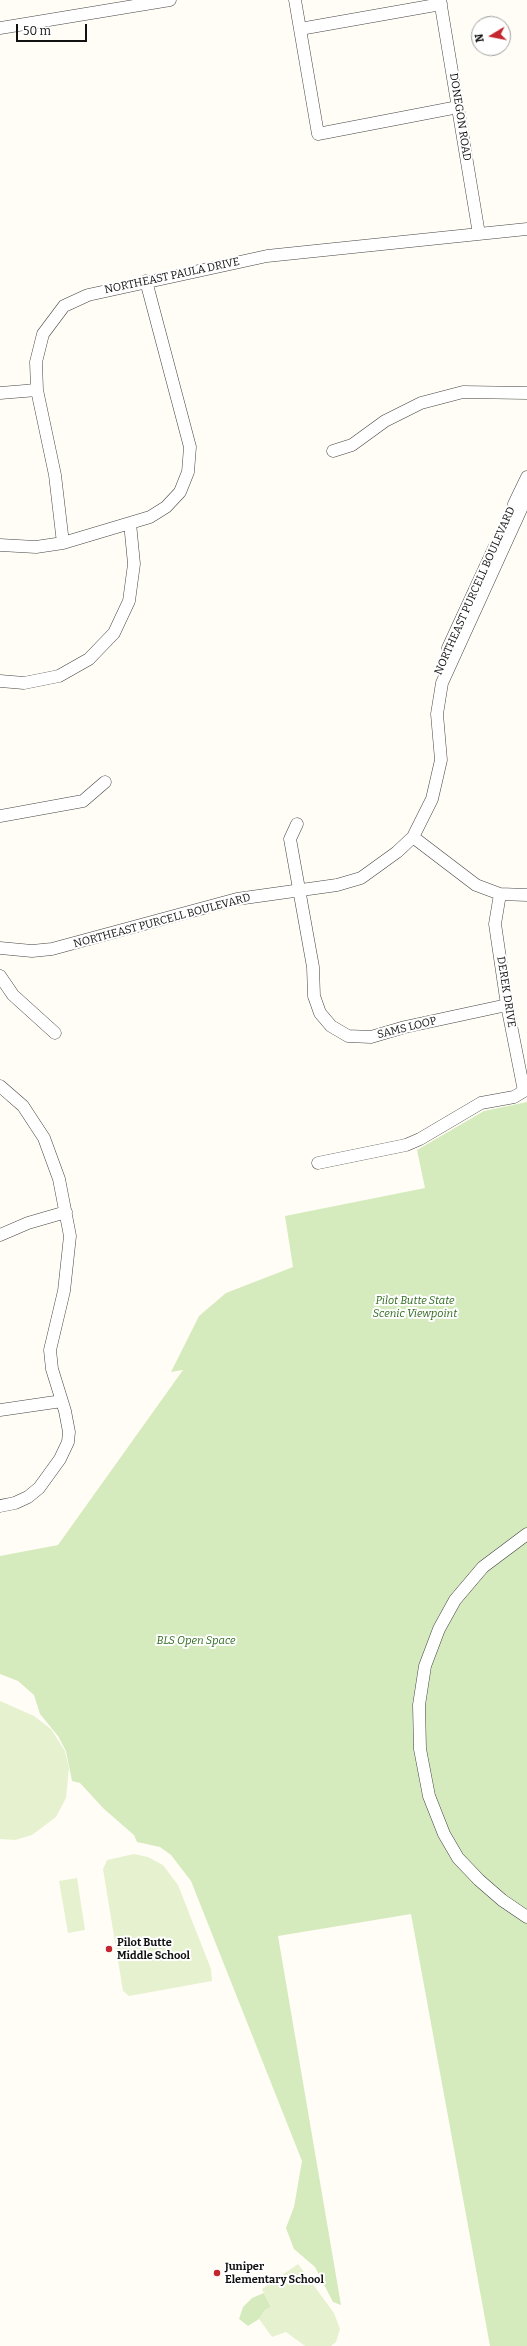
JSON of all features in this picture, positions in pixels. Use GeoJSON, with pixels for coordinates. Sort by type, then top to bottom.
{"type":"FeatureCollection","features":[{"type":"Feature","properties":{"kind":"street"},"geometry":{"type":"LineString","coordinates":[[0,28],[170,0]]}},
{"type":"Feature","properties":{"kind":"street"},"geometry":{"type":"LineString","coordinates":[[295,0],[318,134],[458,107]]}},
{"type":"Feature","properties":{"kind":"street"},"geometry":{"type":"LineString","coordinates":[[300,29],[440,2]]}},
{"type":"Feature","properties":{"kind":"street","name":"DONEGON ROAD"},"geometry":{"type":"LineString","coordinates":[[440,2],[479,234]]}},
{"type":"Feature","properties":{"kind":"street","name":"NORTHEAST PAULA DRIVE"},"geometry":{"type":"LineString","coordinates":[[63,543],[55,475],[37,390],[36,362],[43,334],[64,306],[88,295],[146,281],[267,256],[527,229]]}},
{"type":"Feature","properties":{"kind":"street"},"geometry":{"type":"LineString","coordinates":[[0,545],[36,547],[63,543],[150,517],[166,508],[180,492],[188,472],[190,447],[186,427],[146,281]]}},
{"type":"Feature","properties":{"kind":"street"},"geometry":{"type":"LineString","coordinates":[[0,393],[37,390]]}},
{"type":"Feature","properties":{"kind":"street"},"geometry":{"type":"LineString","coordinates":[[333,451],[352,445],[385,421],[421,404],[463,392],[527,393]]}},
{"type":"Feature","properties":{"kind":"street","name":"NORTHEAST PURCELL BOULEVARD"},"geometry":{"type":"LineString","coordinates":[[436,779],[430,713],[437,673],[527,477]]}},
{"type":"Feature","properties":{"kind":"street","name":"NORTHEAST PURCELL BOULEVARD"},"geometry":{"type":"LineString","coordinates":[[0,948],[32,951],[52,949],[237,899],[337,885],[361,878],[382,865],[413,837],[432,799],[441,760],[437,714],[442,683],[527,496]]}},
{"type":"Feature","properties":{"kind":"street"},"geometry":{"type":"LineString","coordinates":[[0,681],[24,683],[59,676],[89,659],[114,633],[129,601],[134,564],[130,523]]}},
{"type":"Feature","properties":{"kind":"street"},"geometry":{"type":"LineString","coordinates":[[0,816],[83,801],[106,782]]}},
{"type":"Feature","properties":{"kind":"street","name":"SAMS LOOP"},"geometry":{"type":"LineString","coordinates":[[297,824],[290,839],[313,967],[314,996],[324,1018],[332,1026],[348,1036],[370,1038],[404,1027],[507,1005]]}},
{"type":"Feature","properties":{"kind":"street"},"geometry":{"type":"LineString","coordinates":[[413,837],[476,885],[500,894],[527,895]]}},
{"type":"Feature","properties":{"kind":"street","name":"DEREK DRIVE"},"geometry":{"type":"LineString","coordinates":[[318,1163],[406,1144],[420,1139],[481,1103],[514,1097],[524,1091],[507,1005],[495,924],[500,894]]}},
{"type":"Feature","properties":{"kind":"street"},"geometry":{"type":"LineString","coordinates":[[0,976],[13,995],[55,1033]]}},
{"type":"Feature","properties":{"kind":"street"},"geometry":{"type":"LineString","coordinates":[[0,1086],[23,1106],[44,1138],[59,1179],[70,1236],[64,1291],[50,1350],[52,1369],[62,1401],[69,1432],[68,1442],[60,1459],[39,1488],[28,1497],[15,1503],[0,1506]]}},
{"type":"Feature","properties":{"kind":"street"},"geometry":{"type":"LineString","coordinates":[[0,1235],[28,1223],[66,1212]]}},
{"type":"Feature","properties":{"kind":"street"},"geometry":{"type":"LineString","coordinates":[[0,1410],[62,1401]]}},
{"type":"Feature","properties":{"kind":"street"},"geometry":{"type":"LineString","coordinates":[[527,1534],[483,1567],[455,1600],[439,1629],[425,1666],[419,1705],[420,1749],[429,1796],[444,1834],[458,1858],[479,1880],[502,1900],[527,1917]]}},
{"type":"Feature","properties":{"kind":"green space"},"geometry":{"type":"Polygon","coordinates":[[[527,1102],[527,2346],[490,2346],[411,1914],[278,1936],[341,2305],[333,2302],[315,2267],[294,2249],[286,2228],[294,2207],[302,2161],[191,1881],[171,1855],[160,1847],[137,1842],[134,1835],[104,1809],[80,1783],[72,1781],[66,1751],[58,1736],[40,1714],[34,1695],[18,1681],[0,1674],[0,1556],[58,1545],[183,1370],[171,1372],[199,1316],[226,1293],[293,1267],[285,1216],[425,1188],[417,1150],[484,1111],[527,1102]]]}},
{"type":"Feature","properties":{"kind":"green space"},"geometry":{"type":"Polygon","coordinates":[[[0,1701],[34,1716],[51,1729],[65,1751],[69,1768],[66,1798],[56,1817],[32,1835],[15,1840],[0,1839],[0,1701]]]}},
{"type":"Feature","properties":{"kind":"green space"},"geometry":{"type":"Polygon","coordinates":[[[134,1854],[148,1857],[163,1865],[178,1885],[211,1969],[212,1981],[129,1996],[123,1991],[103,1869],[107,1860],[134,1854]]]}},
{"type":"Feature","properties":{"kind":"green space"},"geometry":{"type":"Polygon","coordinates":[[[77,1878],[85,1930],[68,1933],[59,1881],[77,1878]]]}},
{"type":"Feature","properties":{"kind":"green space"},"geometry":{"type":"Polygon","coordinates":[[[298,2264],[334,2313],[340,2329],[336,2342],[331,2346],[305,2346],[286,2332],[272,2337],[259,2319],[265,2310],[271,2307],[262,2289],[298,2264]]]}},
{"type":"Feature","properties":{"kind":"green space"},"geometry":{"type":"Polygon","coordinates":[[[264,2293],[271,2307],[265,2310],[259,2319],[248,2326],[239,2319],[243,2307],[252,2298],[264,2293]]]}},
{"type":"Feature","properties":{"kind":"place","name":"Pilot Butte Middle School"},"geometry":{"type":"Point","coordinates":[109,1949]}},
{"type":"Feature","properties":{"kind":"place","name":"Juniper Elementary School"},"geometry":{"type":"Point","coordinates":[217,2273]}},
{"type":"Feature","properties":{"kind":"park label","name":"Pilot Butte State Scenic Viewpoint"},"geometry":{"type":"Point","coordinates":[415,1307]}},
{"type":"Feature","properties":{"kind":"park label","name":"BLS Open Space"},"geometry":{"type":"Point","coordinates":[196,1641]}}]}
